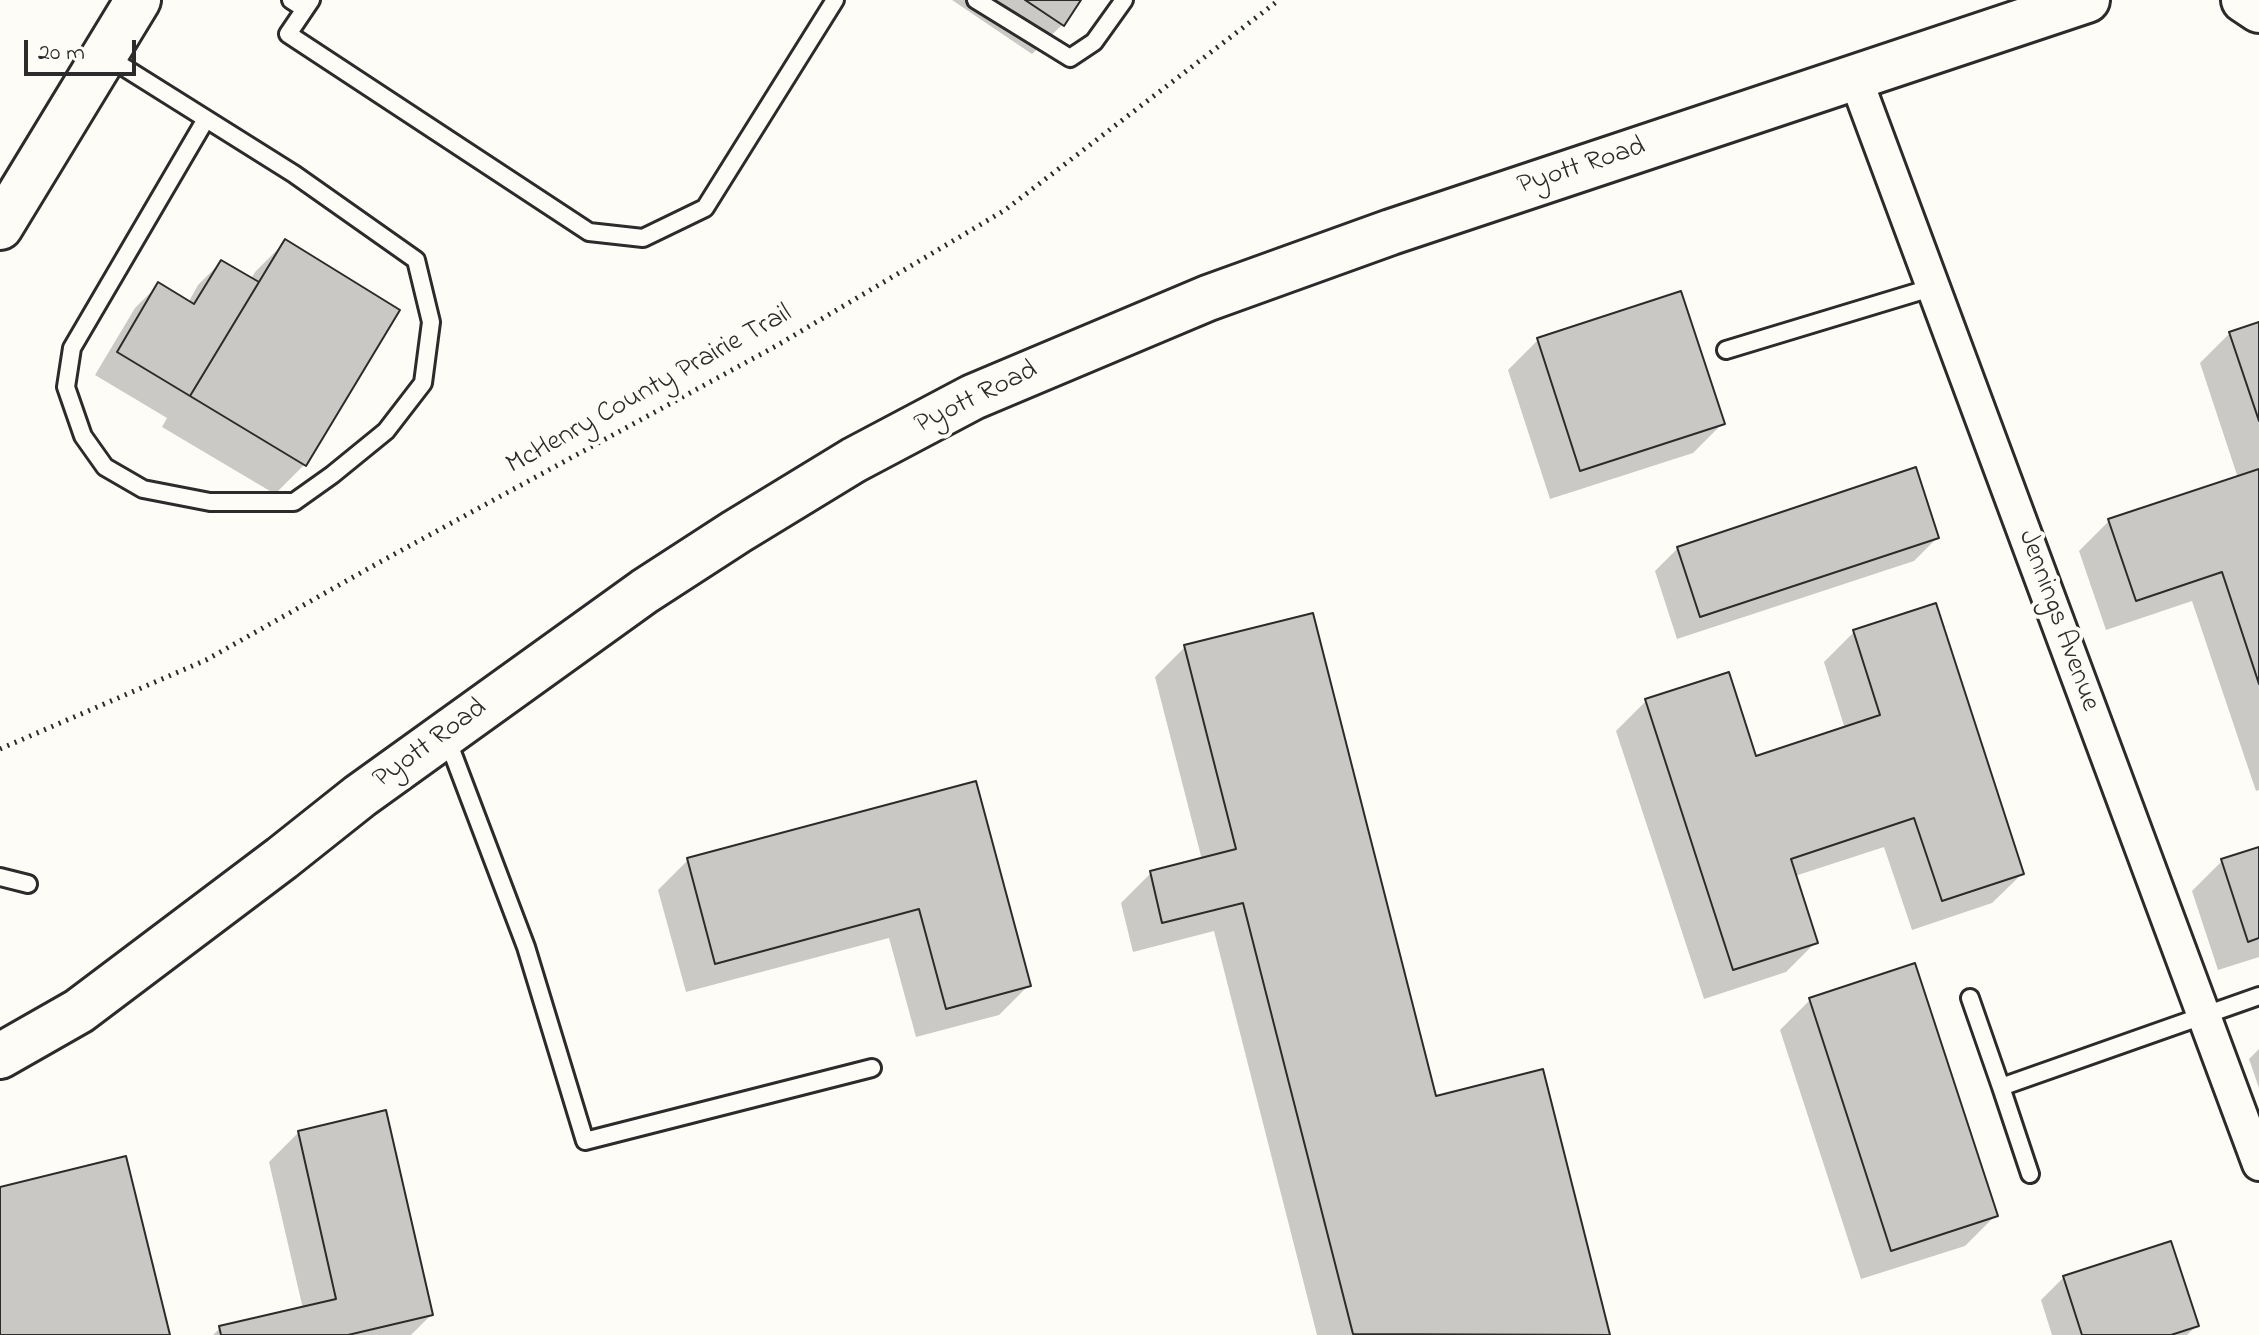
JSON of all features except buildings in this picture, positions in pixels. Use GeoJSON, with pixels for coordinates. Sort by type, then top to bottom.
{"type":"FeatureCollection","features":[{"type":"Feature","properties":{"kind":"street"},"geometry":{"type":"LineString","coordinates":[[0,227],[138,0]]}},
{"type":"Feature","properties":{"kind":"street","name":"Pyott Road"},"geometry":{"type":"LineString","coordinates":[[0,1056],[79,1011],[360,796],[645,591],[854,460],[973,397],[1222,293],[1391,232],[2087,0]]}},
{"type":"Feature","properties":{"kind":"street"},"geometry":{"type":"LineString","coordinates":[[2244,0],[2259,10]]}},
{"type":"Feature","properties":{"kind":"street","name":"Jennings Avenue"},"geometry":{"type":"LineString","coordinates":[[1855,77],[2259,1164]]}},
{"type":"Feature","properties":{"kind":"lane"},"geometry":{"type":"LineString","coordinates":[[302,3],[288,34],[589,232],[643,238],[705,208],[835,0]]}},
{"type":"Feature","properties":{"kind":"lane"},"geometry":{"type":"LineString","coordinates":[[976,0],[1070,58],[1094,42],[1124,0]]}},
{"type":"Feature","properties":{"kind":"lane"},"geometry":{"type":"LineString","coordinates":[[105,55],[294,174],[416,260],[431,322],[423,383],[386,431],[294,502],[210,502],[143,489],[105,467],[83,436],[66,387],[72,348],[206,119]]}},
{"type":"Feature","properties":{"kind":"lane"},"geometry":{"type":"LineString","coordinates":[[1726,350],[1934,287]]}},
{"type":"Feature","properties":{"kind":"lane"},"geometry":{"type":"LineString","coordinates":[[446,735],[526,947],[585,1141],[872,1068]]}},
{"type":"Feature","properties":{"kind":"lane"},"geometry":{"type":"LineString","coordinates":[[0,877],[28,884]]}},
{"type":"Feature","properties":{"kind":"lane"},"geometry":{"type":"LineString","coordinates":[[2001,1087],[2259,996]]}},
{"type":"Feature","properties":{"kind":"lane"},"geometry":{"type":"LineString","coordinates":[[1970,998],[2030,1174]]}},
{"type":"Feature","properties":{"kind":"path","name":"McHenry County Prairie Trail"},"geometry":{"type":"LineString","coordinates":[[0,749],[206,660],[776,346],[1005,210],[1279,0]]}}]}
